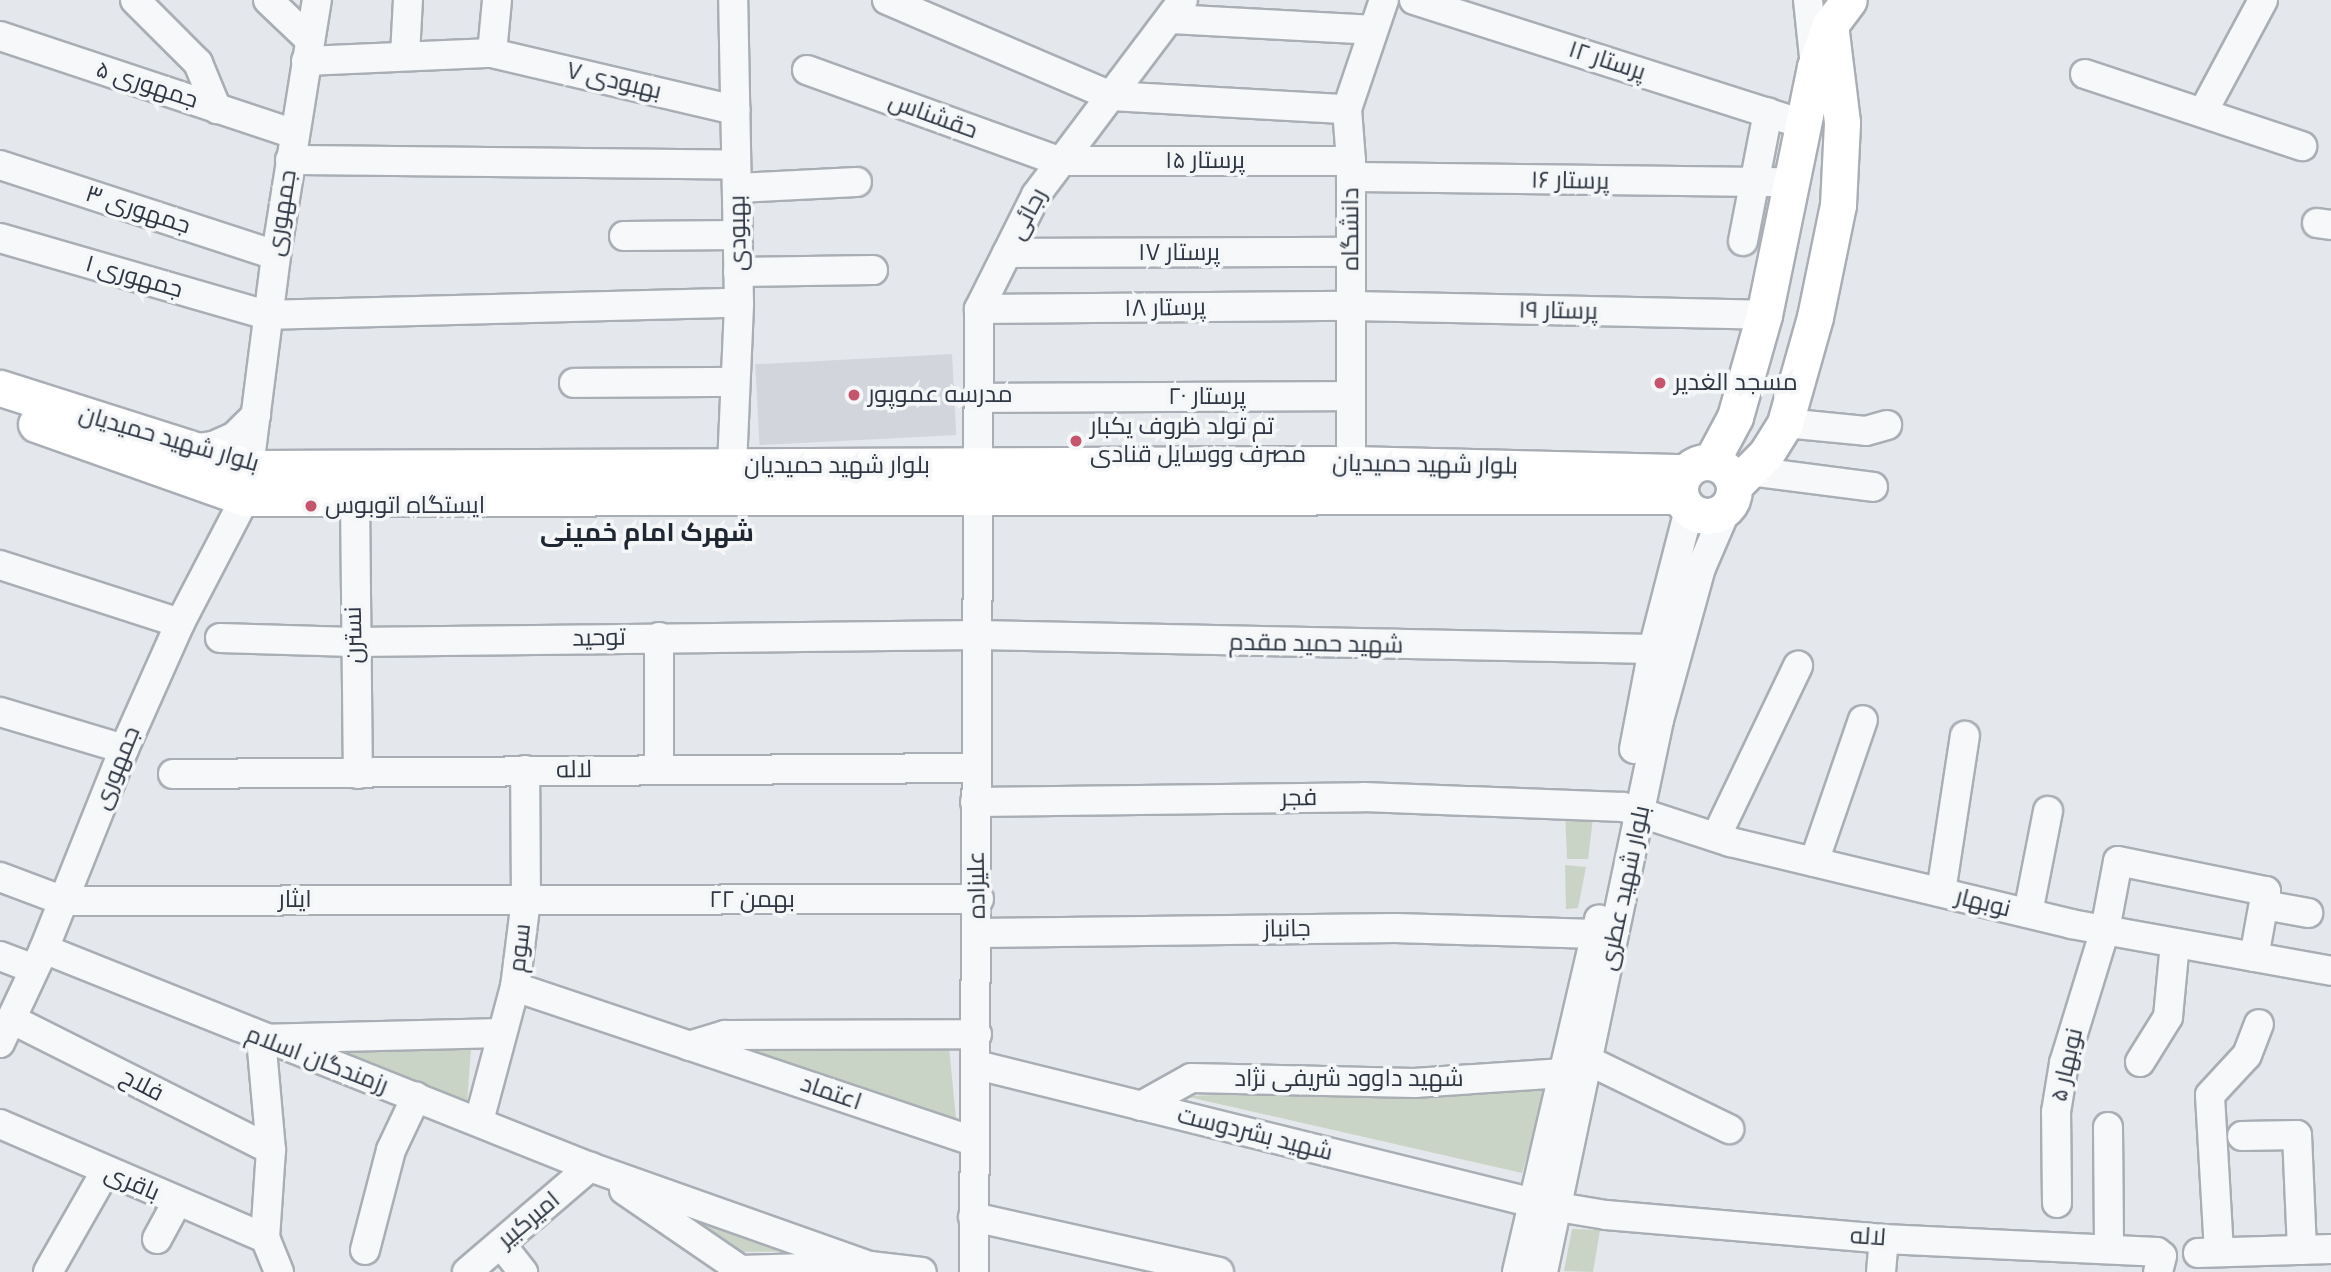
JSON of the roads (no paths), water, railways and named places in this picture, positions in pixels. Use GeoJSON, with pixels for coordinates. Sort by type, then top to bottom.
{"type":"FeatureCollection","features":[{"type":"Feature","properties":{"kind":"main road"},"geometry":{"type":"LineString","coordinates":[[1711,486],[1735,417],[1764,315],[1789,182],[1784,117],[1815,67],[1829,8]]}},
{"type":"Feature","properties":{"kind":"main road"},"geometry":{"type":"LineString","coordinates":[[1711,486],[1785,423],[1815,317],[1838,205],[1842,122],[1829,8]]}},
{"type":"Feature","properties":{"kind":"main road","name":"بلوار شهید حمیدیان"},"geometry":{"type":"LineString","coordinates":[[9,402],[191,449],[248,483],[1237,479],[1711,486]]}},
{"type":"Feature","properties":{"kind":"main road","name":"بلوار شهید حمیدیان"},"geometry":{"type":"LineString","coordinates":[[9,402],[248,483],[355,497],[486,481]]}},
{"type":"Feature","properties":{"kind":"main road","name":"بلوار شهید حمیدیان"},"geometry":{"type":"LineString","coordinates":[[1237,479],[1351,464],[1711,486]]}},
{"type":"Feature","properties":{"kind":"street"},"geometry":{"type":"LineString","coordinates":[[135,0],[198,64],[217,109]]}},
{"type":"Feature","properties":{"kind":"street"},"geometry":{"type":"LineString","coordinates":[[268,0],[307,50]]}},
{"type":"Feature","properties":{"kind":"street","name":"جمهوری"},"geometry":{"type":"LineString","coordinates":[[6,1032],[64,901],[124,749],[180,623],[248,483],[267,315],[317,0]]}},
{"type":"Feature","properties":{"kind":"street"},"geometry":{"type":"LineString","coordinates":[[405,55],[408,0]]}},
{"type":"Feature","properties":{"kind":"street"},"geometry":{"type":"LineString","coordinates":[[492,53],[497,0]]}},
{"type":"Feature","properties":{"kind":"street","name":"بهبودی"},"geometry":{"type":"LineString","coordinates":[[732,482],[738,303],[733,0]]}},
{"type":"Feature","properties":{"kind":"street"},"geometry":{"type":"LineString","coordinates":[[887,0],[1111,96],[1347,108]]}},
{"type":"Feature","properties":{"kind":"street","name":"دانشگاه"},"geometry":{"type":"LineString","coordinates":[[1351,464],[1351,169],[1347,108],[1371,30],[1384,0]]}},
{"type":"Feature","properties":{"kind":"street","name":"پرستار ۱۲"},"geometry":{"type":"LineString","coordinates":[[1414,0],[1784,117]]}},
{"type":"Feature","properties":{"kind":"street"},"geometry":{"type":"LineString","coordinates":[[2203,112],[2263,0]]}},
{"type":"Feature","properties":{"kind":"street"},"geometry":{"type":"LineString","coordinates":[[1177,9],[1371,30]]}},
{"type":"Feature","properties":{"kind":"street","name":"رجائی"},"geometry":{"type":"LineString","coordinates":[[979,482],[979,309],[1036,195],[1059,161],[1177,9]]}},
{"type":"Feature","properties":{"kind":"street","name":"جمهوری ۵"},"geometry":{"type":"LineString","coordinates":[[0,36],[217,109],[292,147],[737,177],[857,182]]}},
{"type":"Feature","properties":{"kind":"street","name":"بهبودی ۷"},"geometry":{"type":"LineString","coordinates":[[307,50],[405,55],[492,53],[735,110]]}},
{"type":"Feature","properties":{"kind":"street","name":"حقشناس"},"geometry":{"type":"LineString","coordinates":[[807,70],[1059,161]]}},
{"type":"Feature","properties":{"kind":"street"},"geometry":{"type":"LineString","coordinates":[[2085,74],[2302,146]]}},
{"type":"Feature","properties":{"kind":"street"},"geometry":{"type":"LineString","coordinates":[[1743,242],[1754,185],[1784,117]]}},
{"type":"Feature","properties":{"kind":"street","name":"پرستار ۱۵"},"geometry":{"type":"LineString","coordinates":[[1059,161],[1351,169]]}},
{"type":"Feature","properties":{"kind":"street","name":"جمهوری ۳"},"geometry":{"type":"LineString","coordinates":[[0,165],[276,255]]}},
{"type":"Feature","properties":{"kind":"street","name":"پرستار ۱۶"},"geometry":{"type":"LineString","coordinates":[[1351,169],[1754,185],[1789,182]]}},
{"type":"Feature","properties":{"kind":"street"},"geometry":{"type":"LineString","coordinates":[[624,236],[738,234]]}},
{"type":"Feature","properties":{"kind":"street","name":"جمهوری ۱"},"geometry":{"type":"LineString","coordinates":[[0,238],[267,315],[738,303]]}},
{"type":"Feature","properties":{"kind":"street","name":"پرستار ۱۷"},"geometry":{"type":"LineString","coordinates":[[1007,253],[1351,252]]}},
{"type":"Feature","properties":{"kind":"street"},"geometry":{"type":"LineString","coordinates":[[738,272],[873,270]]}},
{"type":"Feature","properties":{"kind":"street","name":"پرستار ۱۹"},"geometry":{"type":"LineString","coordinates":[[1351,306],[1764,315]]}},
{"type":"Feature","properties":{"kind":"street","name":"پرستار ۱۸"},"geometry":{"type":"LineString","coordinates":[[979,309],[1351,306]]}},
{"type":"Feature","properties":{"kind":"street"},"geometry":{"type":"LineString","coordinates":[[574,383],[734,382]]}},
{"type":"Feature","properties":{"kind":"street","name":"پرستار ۲۰"},"geometry":{"type":"LineString","coordinates":[[978,398],[1351,396]]}},
{"type":"Feature","properties":{"kind":"street"},"geometry":{"type":"LineString","coordinates":[[191,449],[213,446],[235,436],[256,415]]}},
{"type":"Feature","properties":{"kind":"street"},"geometry":{"type":"LineString","coordinates":[[1785,423],[1866,431],[1887,425]]}},
{"type":"Feature","properties":{"kind":"street","name":"علیزاده"},"geometry":{"type":"LineString","coordinates":[[974,1272],[973,1141],[977,1065],[979,899],[975,802],[979,482]]}},
{"type":"Feature","properties":{"kind":"street"},"geometry":{"type":"LineString","coordinates":[[1711,486],[1873,488]]}},
{"type":"Feature","properties":{"kind":"street","name":"بلوار شهید عطری"},"geometry":{"type":"LineString","coordinates":[[1517,1272],[1545,1205],[1589,1061],[1632,809],[1653,649],[1711,486]]}},
{"type":"Feature","properties":{"kind":"street","name":"بلوار شهید عطری"},"geometry":{"type":"LineString","coordinates":[[1543,1272],[1545,1205],[1564,1073],[1595,934],[1678,642],[1711,486]]}},
{"type":"Feature","properties":{"kind":"street","name":"نسترن"},"geometry":{"type":"LineString","coordinates":[[355,497],[353,642],[358,774]]}},
{"type":"Feature","properties":{"kind":"street"},"geometry":{"type":"LineString","coordinates":[[0,565],[180,623]]}},
{"type":"Feature","properties":{"kind":"street","name":"توحید"},"geometry":{"type":"LineString","coordinates":[[220,638],[353,642],[978,635]]}},
{"type":"Feature","properties":{"kind":"street","name":"شهید حمید مقدم"},"geometry":{"type":"LineString","coordinates":[[978,635],[1653,649]]}},
{"type":"Feature","properties":{"kind":"street"},"geometry":{"type":"LineString","coordinates":[[659,637],[659,769]]}},
{"type":"Feature","properties":{"kind":"street"},"geometry":{"type":"LineString","coordinates":[[1716,838],[1798,666]]}},
{"type":"Feature","properties":{"kind":"street"},"geometry":{"type":"LineString","coordinates":[[0,712],[124,749]]}},
{"type":"Feature","properties":{"kind":"street"},"geometry":{"type":"LineString","coordinates":[[1814,862],[1863,720]]}},
{"type":"Feature","properties":{"kind":"street"},"geometry":{"type":"LineString","coordinates":[[1941,892],[1965,736]]}},
{"type":"Feature","properties":{"kind":"street","name":"لاله"},"geometry":{"type":"LineString","coordinates":[[173,774],[976,768]]}},
{"type":"Feature","properties":{"kind":"street","name":"سوم"},"geometry":{"type":"LineString","coordinates":[[479,1121],[499,1033],[515,987],[526,900],[525,770]]}},
{"type":"Feature","properties":{"kind":"street","name":"فجر"},"geometry":{"type":"LineString","coordinates":[[975,802],[1364,797],[1632,809]]}},
{"type":"Feature","properties":{"kind":"street","name":"نوبهار"},"geometry":{"type":"LineString","coordinates":[[1632,809],[1716,838],[2028,913],[2105,930],[2331,971]]}},
{"type":"Feature","properties":{"kind":"street"},"geometry":{"type":"LineString","coordinates":[[2028,913],[2048,811]]}},
{"type":"Feature","properties":{"kind":"street","name":"نوبهار ۵"},"geometry":{"type":"LineString","coordinates":[[2057,1203],[2056,1112],[2064,1063],[2105,930],[2118,861],[2266,891],[2264,905]]}},
{"type":"Feature","properties":{"kind":"street"},"geometry":{"type":"LineString","coordinates":[[0,877],[64,901]]}},
{"type":"Feature","properties":{"kind":"street","name":"۲۲ بهمن"},"geometry":{"type":"LineString","coordinates":[[526,900],[979,899]]}},
{"type":"Feature","properties":{"kind":"street","name":"ایثار"},"geometry":{"type":"LineString","coordinates":[[64,901],[526,900]]}},
{"type":"Feature","properties":{"kind":"street"},"geometry":{"type":"LineString","coordinates":[[2254,957],[2264,905],[2308,913]]}},
{"type":"Feature","properties":{"kind":"street","name":"جانباز"},"geometry":{"type":"LineString","coordinates":[[978,933],[1395,928],[1595,934]]}},
{"type":"Feature","properties":{"kind":"street"},"geometry":{"type":"LineString","coordinates":[[2140,1062],[2168,1017],[2175,943]]}},
{"type":"Feature","properties":{"kind":"street","name":"رزمندگان اسلام"},"geometry":{"type":"LineString","coordinates":[[0,956],[39,959],[261,1039],[479,1121],[590,1167],[870,1269]]}},
{"type":"Feature","properties":{"kind":"street","name":"اعتماد"},"geometry":{"type":"LineString","coordinates":[[515,987],[973,1141]]}},
{"type":"Feature","properties":{"kind":"street"},"geometry":{"type":"LineString","coordinates":[[2259,1024],[2247,1055],[2210,1094],[2208,1253],[2331,1249]]}},
{"type":"Feature","properties":{"kind":"street","name":"فلاح"},"geometry":{"type":"LineString","coordinates":[[6,1032],[271,1150]]}},
{"type":"Feature","properties":{"kind":"street"},"geometry":{"type":"LineString","coordinates":[[279,1272],[265,1238],[271,1150],[261,1039],[499,1033]]}},
{"type":"Feature","properties":{"kind":"street","name":"اعتماد"},"geometry":{"type":"LineString","coordinates":[[689,1046],[725,1035],[764,1033],[977,1034]]}},
{"type":"Feature","properties":{"kind":"street"},"geometry":{"type":"LineString","coordinates":[[1589,1061],[1729,1129]]}},
{"type":"Feature","properties":{"kind":"street","name":"شهید بشردوست"},"geometry":{"type":"LineString","coordinates":[[977,1065],[1545,1205]]}},
{"type":"Feature","properties":{"kind":"street","name":"شهید داوود شریفی نژاد"},"geometry":{"type":"LineString","coordinates":[[1141,1106],[1191,1078],[1414,1083],[1564,1073]]}},
{"type":"Feature","properties":{"kind":"street"},"geometry":{"type":"LineString","coordinates":[[365,1250],[391,1150],[416,1097]]}},
{"type":"Feature","properties":{"kind":"street","name":"باقری"},"geometry":{"type":"LineString","coordinates":[[0,1124],[105,1172],[265,1238]]}},
{"type":"Feature","properties":{"kind":"street"},"geometry":{"type":"LineString","coordinates":[[2108,1127],[2109,1248]]}},
{"type":"Feature","properties":{"kind":"street"},"geometry":{"type":"LineString","coordinates":[[2242,1136],[2297,1135],[2302,1250]]}},
{"type":"Feature","properties":{"kind":"street","name":"رزمندگان اسلام"},"geometry":{"type":"LineString","coordinates":[[590,1167],[740,1271],[870,1269],[922,1272]]}},
{"type":"Feature","properties":{"kind":"street","name":"امیرکبیر"},"geometry":{"type":"LineString","coordinates":[[467,1272],[590,1167]]}},
{"type":"Feature","properties":{"kind":"street"},"geometry":{"type":"LineString","coordinates":[[49,1272],[105,1172]]}},
{"type":"Feature","properties":{"kind":"street"},"geometry":{"type":"LineString","coordinates":[[157,1239],[177,1202]]}},
{"type":"Feature","properties":{"kind":"street","name":"لاله"},"geometry":{"type":"LineString","coordinates":[[1545,1205],[1884,1239],[2109,1248],[2161,1253],[2158,1272]]}},
{"type":"Feature","properties":{"kind":"street"},"geometry":{"type":"LineString","coordinates":[[973,1217],[1219,1272]]}},
{"type":"Feature","properties":{"kind":"street"},"geometry":{"type":"LineString","coordinates":[[1881,1272],[1884,1239]]}},
{"type":"Feature","properties":{"kind":"street"},"geometry":{"type":"LineString","coordinates":[[501,1244],[523,1272]]}},
{"type":"Feature","properties":{"kind":"place","name":"مسجد الغدیر"},"geometry":{"type":"Point","coordinates":[1660,383]}},
{"type":"Feature","properties":{"kind":"place","name":"مدرسه عموپور"},"geometry":{"type":"Point","coordinates":[854,395]}},
{"type":"Feature","properties":{"kind":"place","name":"تم تولد ظروف یکبار مصرف ووسایل قنادی"},"geometry":{"type":"Point","coordinates":[1076,441]}},
{"type":"Feature","properties":{"kind":"place","name":"ایستگاه اتوبوس"},"geometry":{"type":"Point","coordinates":[311,506]}},
{"type":"Feature","properties":{"kind":"district","name":"شهرک امام خمینی"},"geometry":{"type":"Point","coordinates":[647,533]}}]}
